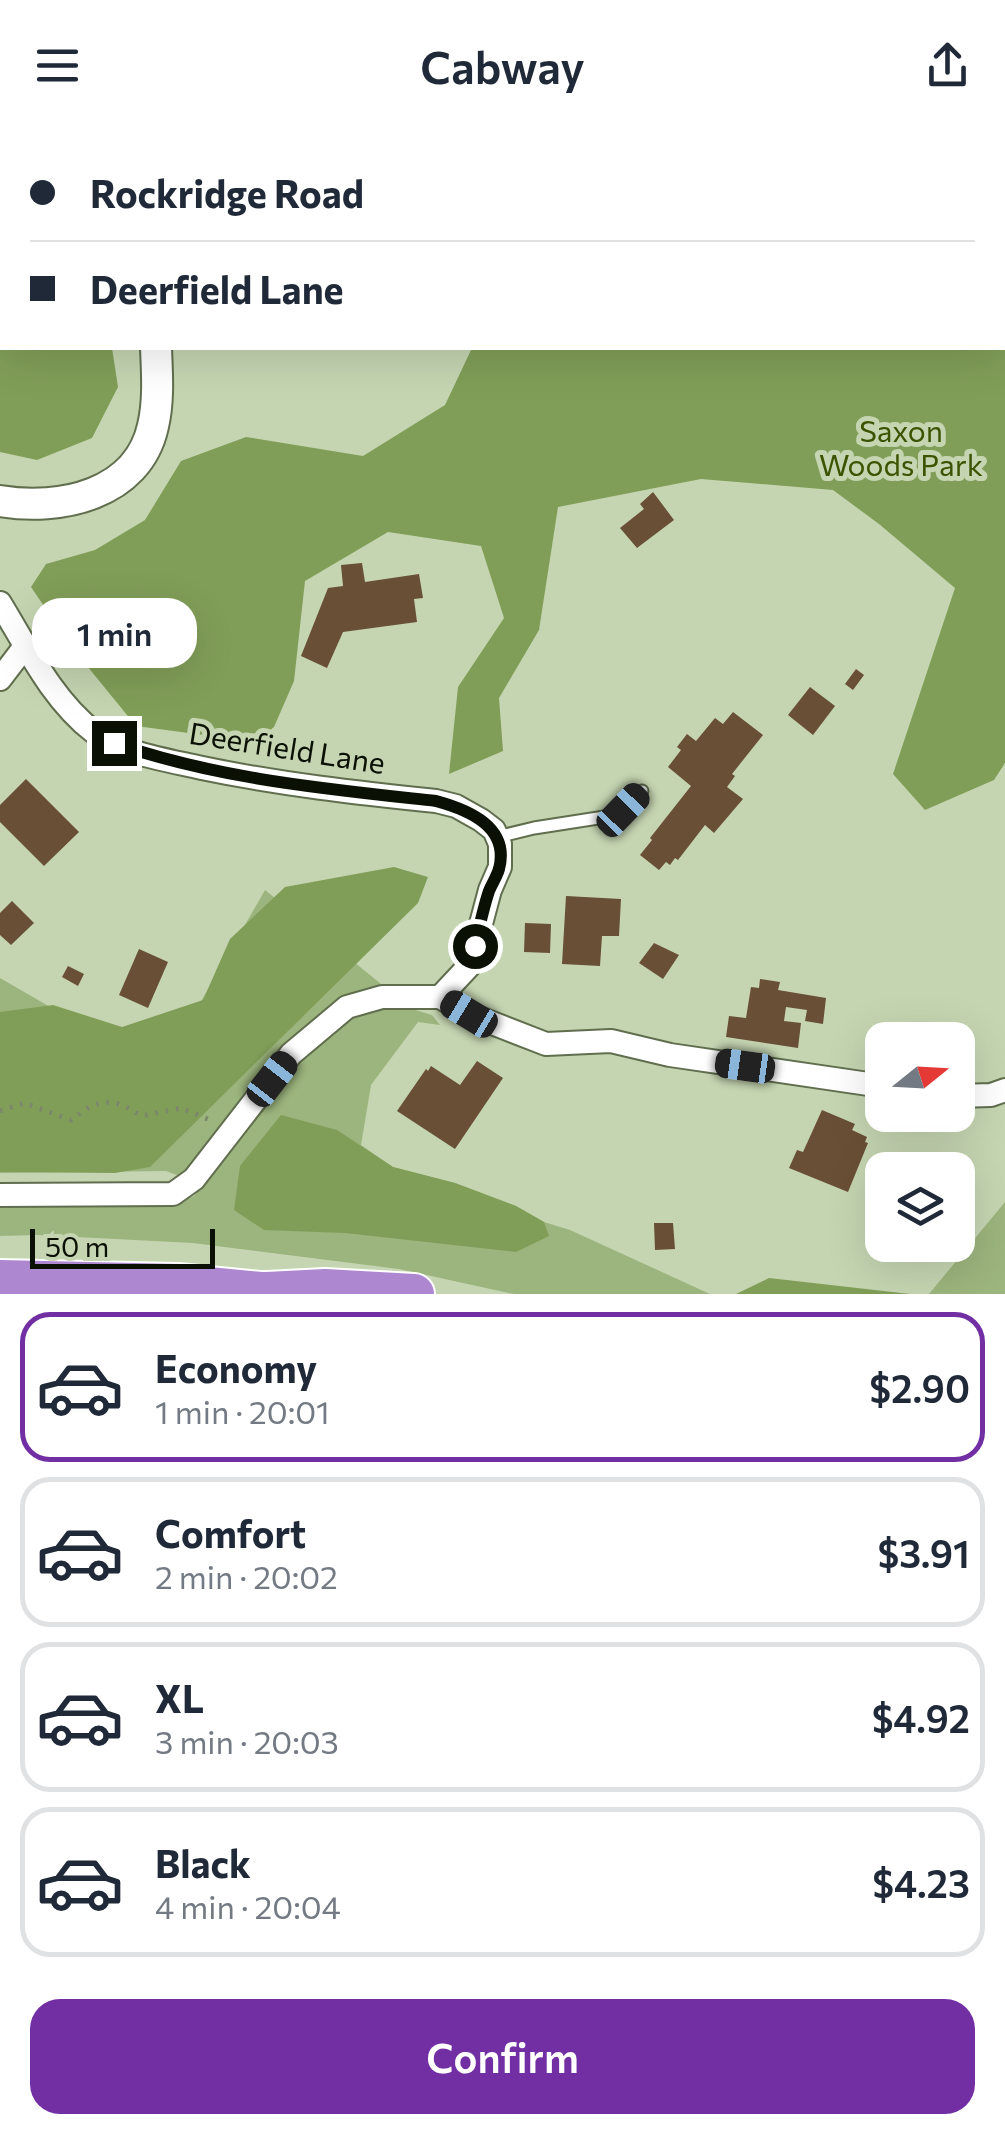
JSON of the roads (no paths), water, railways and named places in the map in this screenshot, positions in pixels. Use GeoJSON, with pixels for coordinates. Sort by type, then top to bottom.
{"type":"FeatureCollection","features":[{"type":"Feature","properties":{"kind":"highway"},"geometry":{"type":"LineString","coordinates":[[0,1280],[163,1283],[274,1293],[325,1290],[414,1294]]}},
{"type":"Feature","properties":{"kind":"street"},"geometry":{"type":"LineString","coordinates":[[0,501],[23,505],[79,498],[112,486],[132,468],[153,428],[156,350]]}},
{"type":"Feature","properties":{"kind":"street","name":"Deerfield Lane"},"geometry":{"type":"LineString","coordinates":[[0,603],[62,700],[94,732],[114,743],[164,760],[222,772],[456,806],[494,830],[498,841]]}},
{"type":"Feature","properties":{"kind":"street"},"geometry":{"type":"LineString","coordinates":[[0,679],[26,645]]}},
{"type":"Feature","properties":{"kind":"street"},"geometry":{"type":"LineString","coordinates":[[440,997],[470,965],[490,890],[500,868],[498,841]]}},
{"type":"Feature","properties":{"kind":"street"},"geometry":{"type":"LineString","coordinates":[[0,1196],[174,1194],[194,1179],[291,1054],[348,1007],[382,997],[440,997],[469,1014],[546,1044],[611,1041],[670,1055],[865,1084]]}},
{"type":"Feature","properties":{"kind":"street"},"geometry":{"type":"LineString","coordinates":[[975,1095],[1005,1090]]}},
{"type":"Feature","properties":{"kind":"lane"},"geometry":{"type":"LineString","coordinates":[[498,841],[534,828],[610,816],[623,810],[642,791]]}},
{"type":"Feature","properties":{"kind":"park label","name":"Saxon Woods Park"},"geometry":{"type":"Point","coordinates":[901,449]}}]}
